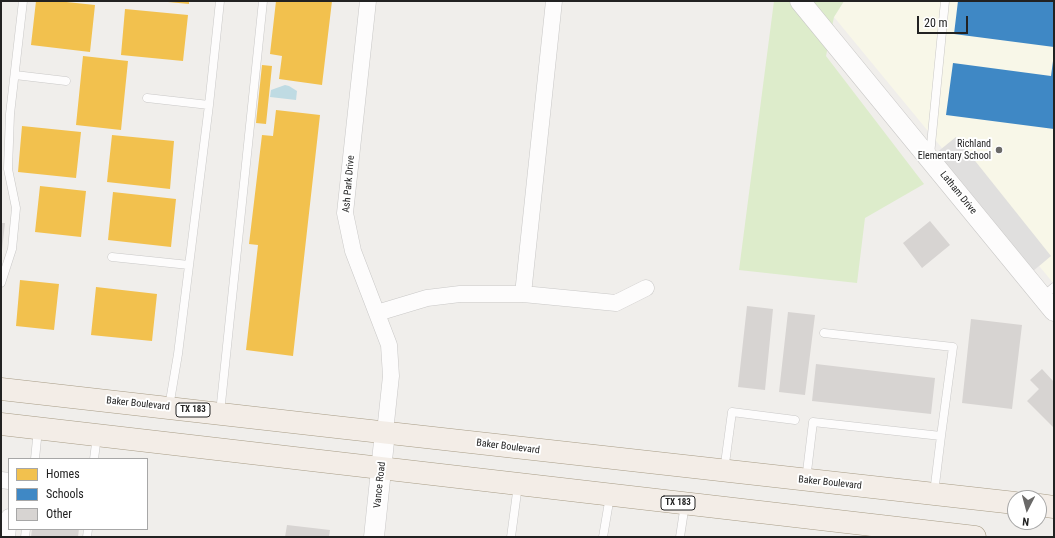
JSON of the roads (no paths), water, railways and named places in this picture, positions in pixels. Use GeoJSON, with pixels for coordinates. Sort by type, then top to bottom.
{"type":"FeatureCollection","features":[{"type":"Feature","properties":{"kind":"main road","name":"Baker Boulevard"},"geometry":{"type":"LineString","coordinates":[[1,389],[385,432],[575,456],[1007,502]]}},
{"type":"Feature","properties":{"kind":"main road","name":"TX 183"},"geometry":{"type":"LineString","coordinates":[[1,424],[686,503],[933,535],[975,537]]}},
{"type":"Feature","properties":{"kind":"street","name":"Ash Park Drive"},"geometry":{"type":"LineString","coordinates":[[368,1],[345,213],[353,252],[378,313],[389,345],[391,362],[385,432]]}},
{"type":"Feature","properties":{"kind":"street"},"geometry":{"type":"LineString","coordinates":[[523,294],[554,1]]}},
{"type":"Feature","properties":{"kind":"street","name":"Latham Drive"},"geometry":{"type":"LineString","coordinates":[[800,1],[930,158],[1050,298]]}},
{"type":"Feature","properties":{"kind":"street"},"geometry":{"type":"LineString","coordinates":[[378,313],[427,298],[460,294],[523,294],[616,303],[646,288]]}},
{"type":"Feature","properties":{"kind":"street","name":"Vance Road"},"geometry":{"type":"LineString","coordinates":[[374,537],[385,432]]}},
{"type":"Feature","properties":{"kind":"street"},"geometry":{"type":"LineString","coordinates":[[7,537],[8,527]]}},
{"type":"Feature","properties":{"kind":"lane"},"geometry":{"type":"LineString","coordinates":[[1,283],[12,250],[16,208],[8,169],[10,114],[23,1]]}},
{"type":"Feature","properties":{"kind":"lane"},"geometry":{"type":"LineString","coordinates":[[169,408],[178,354],[209,105],[220,1]]}},
{"type":"Feature","properties":{"kind":"lane"},"geometry":{"type":"LineString","coordinates":[[220,414],[263,1]]}},
{"type":"Feature","properties":{"kind":"lane"},"geometry":{"type":"LineString","coordinates":[[930,158],[945,1]]}},
{"type":"Feature","properties":{"kind":"lane"},"geometry":{"type":"LineString","coordinates":[[15,75],[66,81]]}},
{"type":"Feature","properties":{"kind":"lane"},"geometry":{"type":"LineString","coordinates":[[147,98],[209,105]]}},
{"type":"Feature","properties":{"kind":"lane"},"geometry":{"type":"LineString","coordinates":[[112,257],[189,265]]}},
{"type":"Feature","properties":{"kind":"lane"},"geometry":{"type":"LineString","coordinates":[[824,333],[953,347],[934,494]]}},
{"type":"Feature","properties":{"kind":"lane"},"geometry":{"type":"LineString","coordinates":[[724,471],[732,412],[795,420]]}},
{"type":"Feature","properties":{"kind":"lane"},"geometry":{"type":"LineString","coordinates":[[806,480],[814,422],[941,436]]}},
{"type":"Feature","properties":{"kind":"lane"},"geometry":{"type":"LineString","coordinates":[[35,458],[38,429]]}},
{"type":"Feature","properties":{"kind":"lane"},"geometry":{"type":"LineString","coordinates":[[94,458],[97,436]]}},
{"type":"Feature","properties":{"kind":"lane"},"geometry":{"type":"LineString","coordinates":[[511,537],[518,484]]}},
{"type":"Feature","properties":{"kind":"lane"},"geometry":{"type":"LineString","coordinates":[[603,537],[610,494]]}},
{"type":"Feature","properties":{"kind":"lane"},"geometry":{"type":"LineString","coordinates":[[680,537],[686,503]]}},
{"type":"Feature","properties":{"kind":"water"},"geometry":{"type":"Polygon","coordinates":[[[285,85],[297,91],[296,100],[270,97],[271,90],[285,85]]]}},
{"type":"Feature","properties":{"kind":"place","name":"Richland Elementary School"},"geometry":{"type":"Point","coordinates":[999,150]}}]}
